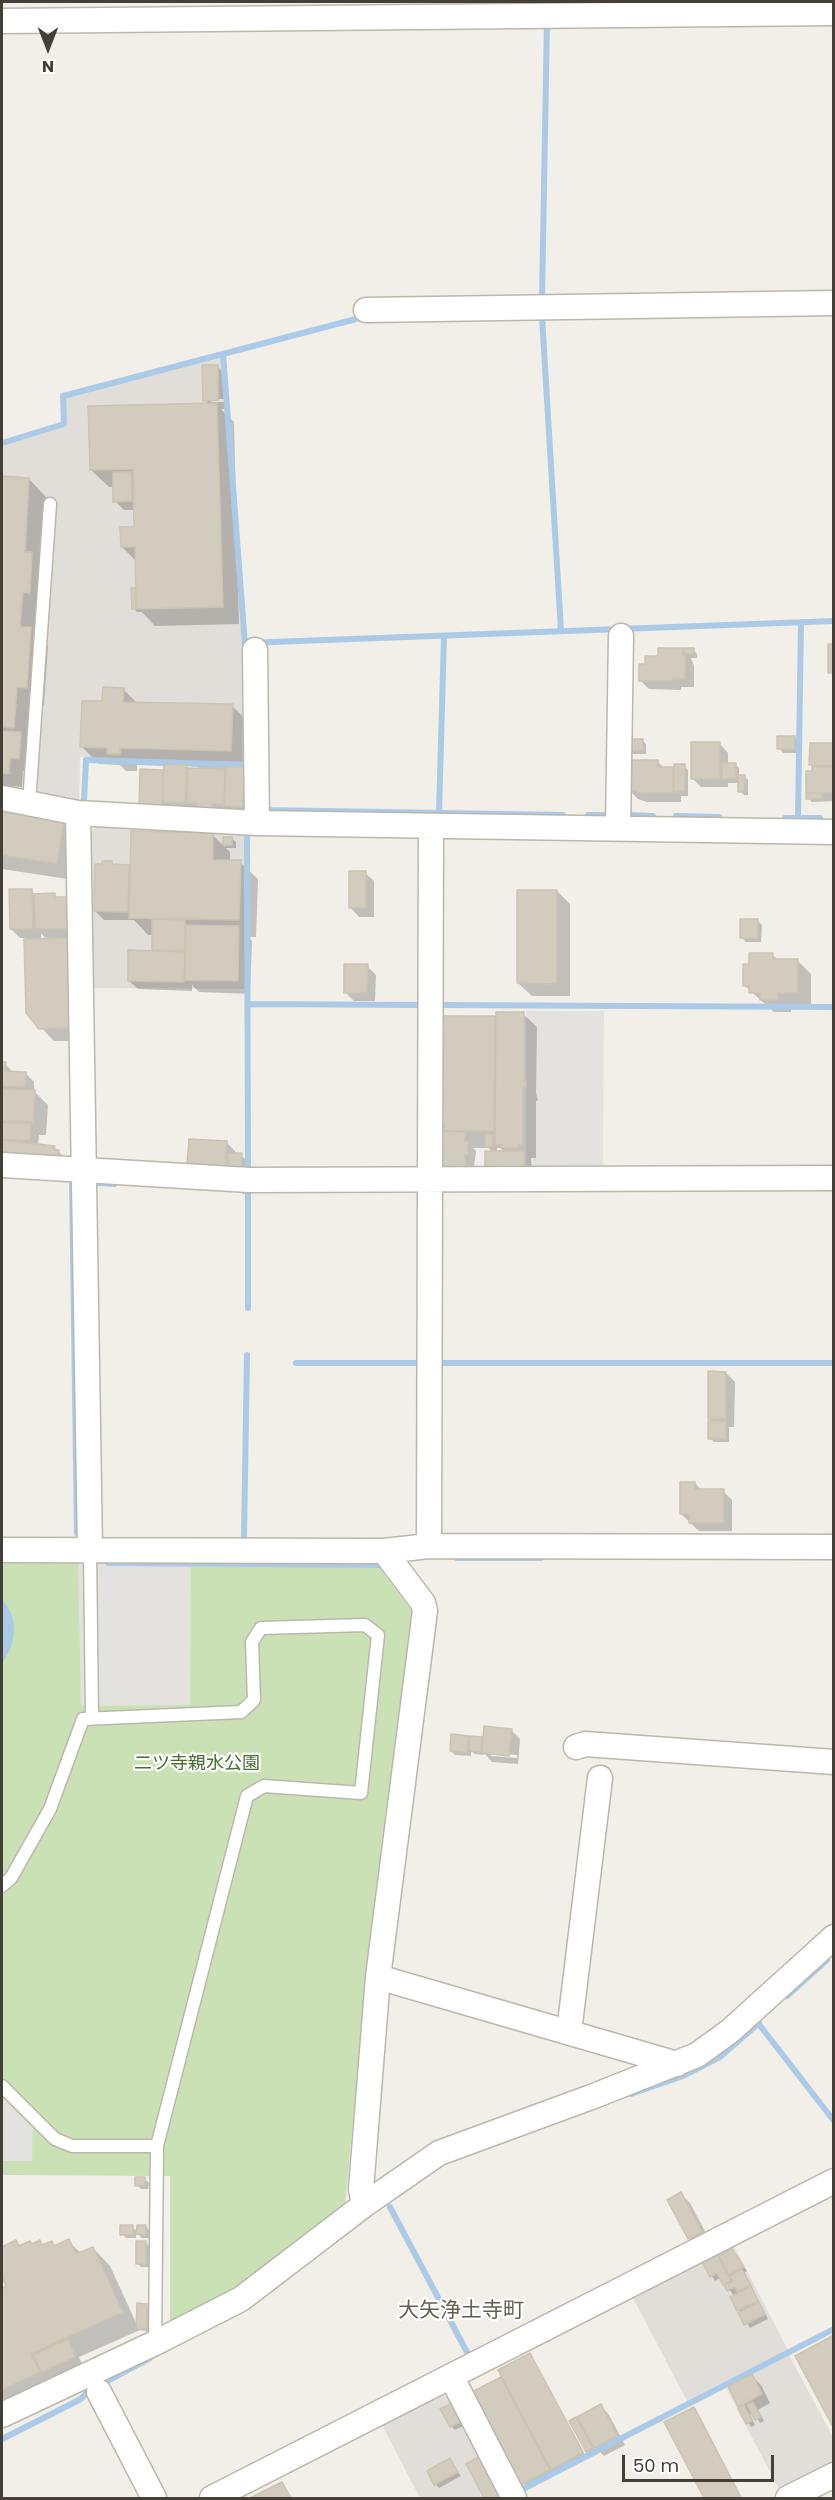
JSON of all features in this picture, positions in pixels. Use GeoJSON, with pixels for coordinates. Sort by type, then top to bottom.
{"type":"FeatureCollection","features":[{"type":"Feature","properties":{"kind":"street"},"geometry":{"type":"LineString","coordinates":[[2,21],[700,7],[834,13]]}},
{"type":"Feature","properties":{"kind":"street"},"geometry":{"type":"LineString","coordinates":[[366,310],[834,303]]}},
{"type":"Feature","properties":{"kind":"street"},"geometry":{"type":"LineString","coordinates":[[618,828],[621,636]]}},
{"type":"Feature","properties":{"kind":"street"},"geometry":{"type":"LineString","coordinates":[[255,650],[257,823]]}},
{"type":"Feature","properties":{"kind":"street"},"geometry":{"type":"LineString","coordinates":[[2,798],[78,813],[257,823],[834,832]]}},
{"type":"Feature","properties":{"kind":"street"},"geometry":{"type":"LineString","coordinates":[[78,813],[90,1550]]}},
{"type":"Feature","properties":{"kind":"street"},"geometry":{"type":"LineString","coordinates":[[429,1546],[431,826]]}},
{"type":"Feature","properties":{"kind":"street"},"geometry":{"type":"LineString","coordinates":[[2,1165],[249,1180],[834,1178]]}},
{"type":"Feature","properties":{"kind":"street"},"geometry":{"type":"LineString","coordinates":[[2,1550],[384,1551],[429,1546],[834,1547]]}},
{"type":"Feature","properties":{"kind":"street"},"geometry":{"type":"LineString","coordinates":[[364,2205],[361,2189],[378,1977],[425,1611],[423,1603],[384,1551]]}},
{"type":"Feature","properties":{"kind":"street"},"geometry":{"type":"LineString","coordinates":[[576,1748],[585,1744],[834,1762]]}},
{"type":"Feature","properties":{"kind":"street"},"geometry":{"type":"LineString","coordinates":[[569,2032],[600,1778]]}},
{"type":"Feature","properties":{"kind":"street"},"geometry":{"type":"LineString","coordinates":[[2,2415],[155,2343],[241,2299],[364,2205],[439,2153],[697,2055],[730,2031],[834,1937]]}},
{"type":"Feature","properties":{"kind":"street"},"geometry":{"type":"LineString","coordinates":[[378,1977],[676,2064]]}},
{"type":"Feature","properties":{"kind":"street"},"geometry":{"type":"LineString","coordinates":[[212,2499],[834,2181]]}},
{"type":"Feature","properties":{"kind":"street"},"geometry":{"type":"LineString","coordinates":[[451,2376],[514,2499]]}},
{"type":"Feature","properties":{"kind":"street"},"geometry":{"type":"LineString","coordinates":[[99,2392],[154,2499]]}},
{"type":"Feature","properties":{"kind":"street"},"geometry":{"type":"LineString","coordinates":[[788,2499],[834,2475]]}},
{"type":"Feature","properties":{"kind":"lane"},"geometry":{"type":"LineString","coordinates":[[29,803],[50,504]]}},
{"type":"Feature","properties":{"kind":"lane"},"geometry":{"type":"LineString","coordinates":[[90,1550],[92,1719]]}},
{"type":"Feature","properties":{"kind":"lane"},"geometry":{"type":"LineString","coordinates":[[2,1886],[11,1878],[50,1809],[82,1719],[241,1712],[255,1700],[252,1642],[261,1628],[365,1625],[378,1635],[361,1793],[264,1786],[247,1796],[157,2146],[155,2343]]}},
{"type":"Feature","properties":{"kind":"lane"},"geometry":{"type":"LineString","coordinates":[[2,2086],[55,2139],[72,2146],[157,2146]]}},
{"type":"Feature","properties":{"kind":"shaded area"},"geometry":{"type":"Polygon","coordinates":[[[221,358],[242,643],[242,762],[80,757],[79,802],[2,788],[2,445],[66,426],[65,397],[221,358]]]}},
{"type":"Feature","properties":{"kind":"shaded area"},"geometry":{"type":"Polygon","coordinates":[[[95,826],[244,832],[245,989],[93,988],[91,833],[95,826]]]}},
{"type":"Feature","properties":{"kind":"shaded area"},"geometry":{"type":"Polygon","coordinates":[[[526,1011],[604,1011],[603,1172],[526,1173],[526,1011]]]}},
{"type":"Feature","properties":{"kind":"shaded area"},"geometry":{"type":"Polygon","coordinates":[[[78,1560],[105,1561],[105,1566],[191,1566],[190,1705],[81,1706],[78,1560]]]}},
{"type":"Feature","properties":{"kind":"shaded area"},"geometry":{"type":"Polygon","coordinates":[[[2,2097],[33,2128],[32,2161],[2,2161],[2,2097]]]}},
{"type":"Feature","properties":{"kind":"shaded area"},"geometry":{"type":"Polygon","coordinates":[[[733,2244],[788,2350],[687,2401],[632,2296],[733,2244]]]}},
{"type":"Feature","properties":{"kind":"shaded area"},"geometry":{"type":"Polygon","coordinates":[[[789,2355],[833,2437],[833,2466],[781,2493],[726,2388],[789,2355]]]}},
{"type":"Feature","properties":{"kind":"shaded area"},"geometry":{"type":"Polygon","coordinates":[[[440,2395],[451,2397],[505,2498],[420,2498],[382,2425],[440,2395]]]}},
{"type":"Feature","properties":{"kind":"green space","name":"二ツ寺親水公園"},"geometry":{"type":"Polygon","coordinates":[[[2,1559],[105,1561],[105,1566],[379,1567],[413,1612],[367,1973],[345,2206],[234,2288],[170,2325],[170,2176],[2,2175],[2,1559]]]}},
{"type":"Feature","properties":{"kind":"water"},"geometry":{"type":"Polygon","coordinates":[[[2,1599],[11,1614],[14,1631],[11,1647],[2,1663],[2,1599]]]}},
{"type":"Feature","properties":{"kind":"building"},"geometry":{"type":"Polygon","coordinates":[[[202,365],[218,365],[218,400],[203,401],[202,365]]]}},
{"type":"Feature","properties":{"kind":"building"},"geometry":{"type":"Polygon","coordinates":[[[217,403],[223,607],[136,609],[135,547],[121,547],[120,527],[134,527],[133,469],[90,470],[88,406],[217,403]]]}},
{"type":"Feature","properties":{"kind":"building"},"geometry":{"type":"Polygon","coordinates":[[[113,472],[131,472],[132,501],[113,502],[113,472]]]}},
{"type":"Feature","properties":{"kind":"building"},"geometry":{"type":"Polygon","coordinates":[[[2,476],[29,478],[25,552],[32,552],[30,593],[23,592],[20,627],[31,627],[27,688],[17,687],[14,728],[2,727],[2,476]]]}},
{"type":"Feature","properties":{"kind":"building"},"geometry":{"type":"Polygon","coordinates":[[[131,588],[136,588],[136,609],[132,609],[131,588]]]}},
{"type":"Feature","properties":{"kind":"building"},"geometry":{"type":"Polygon","coordinates":[[[828,644],[834,644],[834,673],[828,673],[828,644]]]}},
{"type":"Feature","properties":{"kind":"building"},"geometry":{"type":"Polygon","coordinates":[[[658,648],[683,648],[683,656],[686,656],[685,679],[639,681],[639,664],[645,664],[645,656],[658,656],[658,648]]]}},
{"type":"Feature","properties":{"kind":"building"},"geometry":{"type":"Polygon","coordinates":[[[684,648],[694,648],[694,654],[684,654],[684,648]]]}},
{"type":"Feature","properties":{"kind":"building"},"geometry":{"type":"Polygon","coordinates":[[[103,687],[124,688],[123,702],[233,704],[231,751],[120,748],[120,754],[107,754],[107,748],[80,747],[82,701],[102,701],[103,687]]]}},
{"type":"Feature","properties":{"kind":"building"},"geometry":{"type":"Polygon","coordinates":[[[2,731],[21,732],[19,759],[10,758],[9,774],[2,773],[2,731]]]}},
{"type":"Feature","properties":{"kind":"building"},"geometry":{"type":"Polygon","coordinates":[[[777,736],[795,736],[795,749],[777,749],[777,736]]]}},
{"type":"Feature","properties":{"kind":"building"},"geometry":{"type":"Polygon","coordinates":[[[627,739],[643,739],[643,751],[627,751],[627,739]]]}},
{"type":"Feature","properties":{"kind":"building"},"geometry":{"type":"Polygon","coordinates":[[[691,742],[720,742],[720,779],[691,779],[691,742]]]}},
{"type":"Feature","properties":{"kind":"building"},"geometry":{"type":"Polygon","coordinates":[[[810,743],[833,743],[833,766],[809,765],[810,743]]]}},
{"type":"Feature","properties":{"kind":"building"},"geometry":{"type":"Polygon","coordinates":[[[632,760],[658,760],[658,767],[673,767],[673,793],[628,791],[628,775],[632,775],[632,760]]]}},
{"type":"Feature","properties":{"kind":"building"},"geometry":{"type":"Polygon","coordinates":[[[722,763],[736,763],[736,779],[722,779],[722,763]]]}},
{"type":"Feature","properties":{"kind":"building"},"geometry":{"type":"Polygon","coordinates":[[[164,764],[187,765],[185,803],[163,802],[164,764]]]}},
{"type":"Feature","properties":{"kind":"building"},"geometry":{"type":"Polygon","coordinates":[[[674,764],[685,764],[685,792],[674,792],[674,764]]]}},
{"type":"Feature","properties":{"kind":"building"},"geometry":{"type":"Polygon","coordinates":[[[226,767],[244,767],[243,807],[224,806],[226,767]]]}},
{"type":"Feature","properties":{"kind":"building"},"geometry":{"type":"Polygon","coordinates":[[[812,767],[834,767],[834,793],[806,793],[806,771],[812,771],[812,767]]]}},
{"type":"Feature","properties":{"kind":"building"},"geometry":{"type":"Polygon","coordinates":[[[188,768],[225,769],[224,804],[212,804],[212,810],[197,810],[197,804],[187,803],[188,768]]]}},
{"type":"Feature","properties":{"kind":"building"},"geometry":{"type":"Polygon","coordinates":[[[140,769],[163,770],[162,807],[139,807],[140,769]]]}},
{"type":"Feature","properties":{"kind":"building"},"geometry":{"type":"Polygon","coordinates":[[[738,775],[745,775],[744,792],[738,792],[738,775]]]}},
{"type":"Feature","properties":{"kind":"building"},"geometry":{"type":"Polygon","coordinates":[[[806,793],[822,793],[822,799],[806,799],[806,793]]]}},
{"type":"Feature","properties":{"kind":"building"},"geometry":{"type":"Polygon","coordinates":[[[2,812],[64,822],[57,864],[2,855],[2,812]]]}},
{"type":"Feature","properties":{"kind":"building"},"geometry":{"type":"Polygon","coordinates":[[[131,831],[213,833],[213,860],[241,860],[239,920],[129,918],[131,831]]]}},
{"type":"Feature","properties":{"kind":"building"},"geometry":{"type":"Polygon","coordinates":[[[223,837],[232,837],[232,845],[223,845],[223,837]]]}},
{"type":"Feature","properties":{"kind":"building"},"geometry":{"type":"Polygon","coordinates":[[[102,861],[129,865],[128,912],[94,911],[95,864],[102,864],[102,861]]]}},
{"type":"Feature","properties":{"kind":"building"},"geometry":{"type":"Polygon","coordinates":[[[349,871],[366,871],[366,908],[349,908],[349,871]]]}},
{"type":"Feature","properties":{"kind":"building"},"geometry":{"type":"Polygon","coordinates":[[[9,889],[32,889],[33,929],[10,929],[9,889]]]}},
{"type":"Feature","properties":{"kind":"building"},"geometry":{"type":"Polygon","coordinates":[[[517,890],[557,890],[557,984],[517,983],[517,890]]]}},
{"type":"Feature","properties":{"kind":"building"},"geometry":{"type":"Polygon","coordinates":[[[55,893],[55,897],[69,897],[69,929],[35,929],[34,894],[55,893]]]}},
{"type":"Feature","properties":{"kind":"building"},"geometry":{"type":"Polygon","coordinates":[[[152,919],[185,920],[185,951],[152,950],[152,919]]]}},
{"type":"Feature","properties":{"kind":"building"},"geometry":{"type":"Polygon","coordinates":[[[740,919],[758,919],[758,938],[740,938],[740,919]]]}},
{"type":"Feature","properties":{"kind":"building"},"geometry":{"type":"Polygon","coordinates":[[[186,925],[239,926],[238,981],[185,980],[186,925]]]}},
{"type":"Feature","properties":{"kind":"building"},"geometry":{"type":"Polygon","coordinates":[[[68,938],[70,1028],[39,1029],[26,1013],[24,939],[68,938]]]}},
{"type":"Feature","properties":{"kind":"building"},"geometry":{"type":"Polygon","coordinates":[[[128,950],[185,952],[184,982],[128,981],[128,950]]]}},
{"type":"Feature","properties":{"kind":"building"},"geometry":{"type":"Polygon","coordinates":[[[749,953],[773,953],[773,959],[798,959],[798,993],[778,993],[778,1000],[760,1000],[760,993],[749,993],[749,986],[743,986],[743,964],[749,964],[749,953]]]}},
{"type":"Feature","properties":{"kind":"building"},"geometry":{"type":"Polygon","coordinates":[[[344,964],[368,964],[367,993],[344,993],[344,964]]]}},
{"type":"Feature","properties":{"kind":"building"},"geometry":{"type":"Polygon","coordinates":[[[496,1012],[524,1012],[526,1088],[523,1088],[523,1145],[519,1145],[519,1148],[502,1148],[502,1145],[495,1145],[496,1012]]]}},
{"type":"Feature","properties":{"kind":"building"},"geometry":{"type":"Polygon","coordinates":[[[439,1016],[495,1016],[494,1131],[444,1131],[444,1125],[439,1125],[439,1016]]]}},
{"type":"Feature","properties":{"kind":"building"},"geometry":{"type":"Polygon","coordinates":[[[2,1062],[6,1062],[5,1071],[26,1072],[25,1087],[2,1086],[2,1062]]]}},
{"type":"Feature","properties":{"kind":"building"},"geometry":{"type":"Polygon","coordinates":[[[2,1089],[35,1090],[33,1122],[2,1121],[2,1089]]]}},
{"type":"Feature","properties":{"kind":"building"},"geometry":{"type":"Polygon","coordinates":[[[2,1122],[31,1123],[30,1141],[2,1139],[2,1122]]]}},
{"type":"Feature","properties":{"kind":"building"},"geometry":{"type":"Polygon","coordinates":[[[441,1131],[465,1132],[465,1141],[468,1141],[468,1155],[465,1155],[465,1167],[440,1167],[441,1131]]]}},
{"type":"Feature","properties":{"kind":"building"},"geometry":{"type":"Polygon","coordinates":[[[485,1134],[493,1134],[493,1147],[485,1147],[485,1134]]]}},
{"type":"Feature","properties":{"kind":"building"},"geometry":{"type":"Polygon","coordinates":[[[189,1139],[227,1141],[226,1167],[187,1165],[189,1139]]]}},
{"type":"Feature","properties":{"kind":"building"},"geometry":{"type":"Polygon","coordinates":[[[2,1140],[55,1146],[54,1150],[59,1150],[59,1164],[2,1161],[2,1140]]]}},
{"type":"Feature","properties":{"kind":"building"},"geometry":{"type":"Polygon","coordinates":[[[485,1151],[524,1151],[524,1172],[485,1172],[485,1151]]]}},
{"type":"Feature","properties":{"kind":"building"},"geometry":{"type":"Polygon","coordinates":[[[228,1153],[242,1153],[241,1167],[228,1167],[228,1153]]]}},
{"type":"Feature","properties":{"kind":"building"},"geometry":{"type":"Polygon","coordinates":[[[708,1371],[726,1372],[726,1419],[708,1419],[708,1371]]]}},
{"type":"Feature","properties":{"kind":"building"},"geometry":{"type":"Polygon","coordinates":[[[708,1421],[726,1421],[726,1439],[708,1439],[708,1421]]]}},
{"type":"Feature","properties":{"kind":"building"},"geometry":{"type":"Polygon","coordinates":[[[680,1482],[695,1482],[695,1489],[724,1489],[724,1523],[689,1523],[689,1514],[680,1514],[680,1482]]]}},
{"type":"Feature","properties":{"kind":"building"},"geometry":{"type":"Polygon","coordinates":[[[484,1726],[512,1729],[509,1756],[482,1753],[484,1726]]]}},
{"type":"Feature","properties":{"kind":"building"},"geometry":{"type":"Polygon","coordinates":[[[451,1734],[469,1736],[467,1753],[450,1751],[451,1734]]]}},
{"type":"Feature","properties":{"kind":"building"},"geometry":{"type":"Polygon","coordinates":[[[470,1736],[482,1737],[481,1752],[469,1751],[470,1736]]]}},
{"type":"Feature","properties":{"kind":"building"},"geometry":{"type":"Polygon","coordinates":[[[135,2177],[145,2177],[145,2186],[135,2186],[135,2177]]]}},
{"type":"Feature","properties":{"kind":"building"},"geometry":{"type":"Polygon","coordinates":[[[681,2192],[702,2232],[688,2239],[667,2200],[681,2192]]]}},
{"type":"Feature","properties":{"kind":"building"},"geometry":{"type":"Polygon","coordinates":[[[120,2225],[133,2225],[133,2235],[120,2235],[120,2225]]]}},
{"type":"Feature","properties":{"kind":"building"},"geometry":{"type":"Polygon","coordinates":[[[137,2225],[146,2225],[146,2235],[136,2234],[137,2225]]]}},
{"type":"Feature","properties":{"kind":"building"},"geometry":{"type":"Polygon","coordinates":[[[69,2239],[76,2254],[93,2247],[123,2312],[31,2354],[40,2372],[2,2390],[2,2288],[6,2286],[2,2276],[2,2247],[16,2240],[19,2246],[40,2240],[42,2245],[52,2241],[54,2246],[69,2239]]]}},
{"type":"Feature","properties":{"kind":"building"},"geometry":{"type":"Polygon","coordinates":[[[136,2241],[146,2241],[146,2264],[136,2264],[136,2241]]]}},
{"type":"Feature","properties":{"kind":"building"},"geometry":{"type":"Polygon","coordinates":[[[732,2249],[744,2267],[728,2275],[719,2256],[732,2249]]]}},
{"type":"Feature","properties":{"kind":"building"},"geometry":{"type":"Polygon","coordinates":[[[717,2254],[731,2281],[723,2285],[717,2273],[710,2277],[702,2262],[717,2254]]]}},
{"type":"Feature","properties":{"kind":"building"},"geometry":{"type":"Polygon","coordinates":[[[742,2269],[751,2285],[737,2292],[735,2287],[727,2291],[724,2285],[732,2281],[729,2276],[742,2269]]]}},
{"type":"Feature","properties":{"kind":"building"},"geometry":{"type":"Polygon","coordinates":[[[751,2286],[758,2301],[737,2311],[730,2297],[751,2286]]]}},
{"type":"Feature","properties":{"kind":"building"},"geometry":{"type":"Polygon","coordinates":[[[759,2302],[765,2314],[744,2325],[738,2313],[759,2302]]]}},
{"type":"Feature","properties":{"kind":"building"},"geometry":{"type":"Polygon","coordinates":[[[137,2303],[147,2304],[147,2329],[136,2328],[137,2303]]]}},
{"type":"Feature","properties":{"kind":"building"},"geometry":{"type":"Polygon","coordinates":[[[834,2335],[834,2429],[795,2356],[834,2335]]]}},
{"type":"Feature","properties":{"kind":"building"},"geometry":{"type":"Polygon","coordinates":[[[68,2339],[75,2357],[41,2372],[33,2355],[68,2339]]]}},
{"type":"Feature","properties":{"kind":"building"},"geometry":{"type":"Polygon","coordinates":[[[530,2353],[583,2452],[551,2470],[498,2370],[530,2353]]]}},
{"type":"Feature","properties":{"kind":"building"},"geometry":{"type":"Polygon","coordinates":[[[752,2374],[762,2394],[738,2407],[728,2386],[752,2374]]]}},
{"type":"Feature","properties":{"kind":"building"},"geometry":{"type":"Polygon","coordinates":[[[501,2377],[550,2470],[521,2485],[472,2392],[501,2377]]]}},
{"type":"Feature","properties":{"kind":"building"},"geometry":{"type":"Polygon","coordinates":[[[753,2402],[761,2417],[755,2420],[747,2405],[753,2402]]]}},
{"type":"Feature","properties":{"kind":"building"},"geometry":{"type":"Polygon","coordinates":[[[452,2403],[462,2421],[450,2427],[440,2409],[452,2403]]]}},
{"type":"Feature","properties":{"kind":"building"},"geometry":{"type":"Polygon","coordinates":[[[601,2404],[617,2436],[594,2448],[577,2417],[601,2404]]]}},
{"type":"Feature","properties":{"kind":"building"},"geometry":{"type":"Polygon","coordinates":[[[744,2405],[752,2421],[746,2424],[738,2409],[744,2405]]]}},
{"type":"Feature","properties":{"kind":"building"},"geometry":{"type":"Polygon","coordinates":[[[694,2407],[741,2498],[704,2498],[664,2422],[694,2407]]]}},
{"type":"Feature","properties":{"kind":"building"},"geometry":{"type":"Polygon","coordinates":[[[576,2417],[593,2448],[586,2452],[569,2421],[576,2417]]]}},
{"type":"Feature","properties":{"kind":"building"},"geometry":{"type":"Polygon","coordinates":[[[480,2456],[501,2496],[484,2498],[466,2464],[480,2456]]]}},
{"type":"Feature","properties":{"kind":"building"},"geometry":{"type":"Polygon","coordinates":[[[450,2458],[458,2472],[434,2485],[427,2471],[450,2458]]]}},
{"type":"Feature","properties":{"kind":"building"},"geometry":{"type":"Polygon","coordinates":[[[282,2482],[291,2498],[250,2498],[282,2482]]]}},
{"type":"Feature","properties":{"kind":"waterway"},"geometry":{"type":"LineString","coordinates":[[542,299],[547,21]]}},
{"type":"Feature","properties":{"kind":"waterway"},"geometry":{"type":"LineString","coordinates":[[542,317],[561,631]]}},
{"type":"Feature","properties":{"kind":"waterway"},"geometry":{"type":"LineString","coordinates":[[2,443],[64,424],[63,396],[356,319]]}},
{"type":"Feature","properties":{"kind":"waterway"},"geometry":{"type":"LineString","coordinates":[[223,354],[245,645]]}},
{"type":"Feature","properties":{"kind":"waterway"},"geometry":{"type":"LineString","coordinates":[[245,643],[834,621]]}},
{"type":"Feature","properties":{"kind":"waterway"},"geometry":{"type":"LineString","coordinates":[[798,818],[801,622]]}},
{"type":"Feature","properties":{"kind":"waterway"},"geometry":{"type":"LineString","coordinates":[[439,813],[444,636]]}},
{"type":"Feature","properties":{"kind":"waterway"},"geometry":{"type":"LineString","coordinates":[[84,801],[86,760],[246,765]]}},
{"type":"Feature","properties":{"kind":"waterway"},"geometry":{"type":"LineString","coordinates":[[263,810],[563,815]]}},
{"type":"Feature","properties":{"kind":"waterway"},"geometry":{"type":"LineString","coordinates":[[588,815],[608,815]]}},
{"type":"Feature","properties":{"kind":"waterway"},"geometry":{"type":"LineString","coordinates":[[629,815],[653,816]]}},
{"type":"Feature","properties":{"kind":"waterway"},"geometry":{"type":"LineString","coordinates":[[676,816],[719,817]]}},
{"type":"Feature","properties":{"kind":"waterway"},"geometry":{"type":"LineString","coordinates":[[785,818],[820,818]]}},
{"type":"Feature","properties":{"kind":"waterway"},"geometry":{"type":"LineString","coordinates":[[247,836],[248,1172]]}},
{"type":"Feature","properties":{"kind":"waterway"},"geometry":{"type":"LineString","coordinates":[[248,1004],[424,1005]]}},
{"type":"Feature","properties":{"kind":"waterway"},"geometry":{"type":"LineString","coordinates":[[436,1005],[834,1007]]}},
{"type":"Feature","properties":{"kind":"waterway"},"geometry":{"type":"LineString","coordinates":[[72,1181],[77,1533]]}},
{"type":"Feature","properties":{"kind":"waterway"},"geometry":{"type":"LineString","coordinates":[[97,1183],[114,1184]]}},
{"type":"Feature","properties":{"kind":"waterway"},"geometry":{"type":"LineString","coordinates":[[244,1191],[248,1191],[248,1308]]}},
{"type":"Feature","properties":{"kind":"waterway"},"geometry":{"type":"LineString","coordinates":[[244,1537],[247,1355]]}},
{"type":"Feature","properties":{"kind":"waterway"},"geometry":{"type":"LineString","coordinates":[[296,1363],[423,1363]]}},
{"type":"Feature","properties":{"kind":"waterway"},"geometry":{"type":"LineString","coordinates":[[436,1363],[834,1363]]}},
{"type":"Feature","properties":{"kind":"waterway"},"geometry":{"type":"LineString","coordinates":[[457,1558],[541,1558]]}},
{"type":"Feature","properties":{"kind":"waterway"},"geometry":{"type":"LineString","coordinates":[[108,1563],[381,1565],[385,1570]]}},
{"type":"Feature","properties":{"kind":"waterway"},"geometry":{"type":"LineString","coordinates":[[787,1996],[827,1960]]}},
{"type":"Feature","properties":{"kind":"waterway"},"geometry":{"type":"LineString","coordinates":[[758,2023],[834,2121]]}},
{"type":"Feature","properties":{"kind":"waterway"},"geometry":{"type":"LineString","coordinates":[[631,2094],[683,2076],[720,2057],[759,2023]]}},
{"type":"Feature","properties":{"kind":"waterway"},"geometry":{"type":"LineString","coordinates":[[390,2207],[468,2354]]}},
{"type":"Feature","properties":{"kind":"waterway"},"geometry":{"type":"LineString","coordinates":[[521,2490],[834,2329]]}},
{"type":"Feature","properties":{"kind":"waterway"},"geometry":{"type":"LineString","coordinates":[[2,2439],[81,2399],[87,2392],[150,2358]]}},
{"type":"Feature","properties":{"kind":"district","name":"大矢浄土寺町"},"geometry":{"type":"Point","coordinates":[461,2312]}}]}
